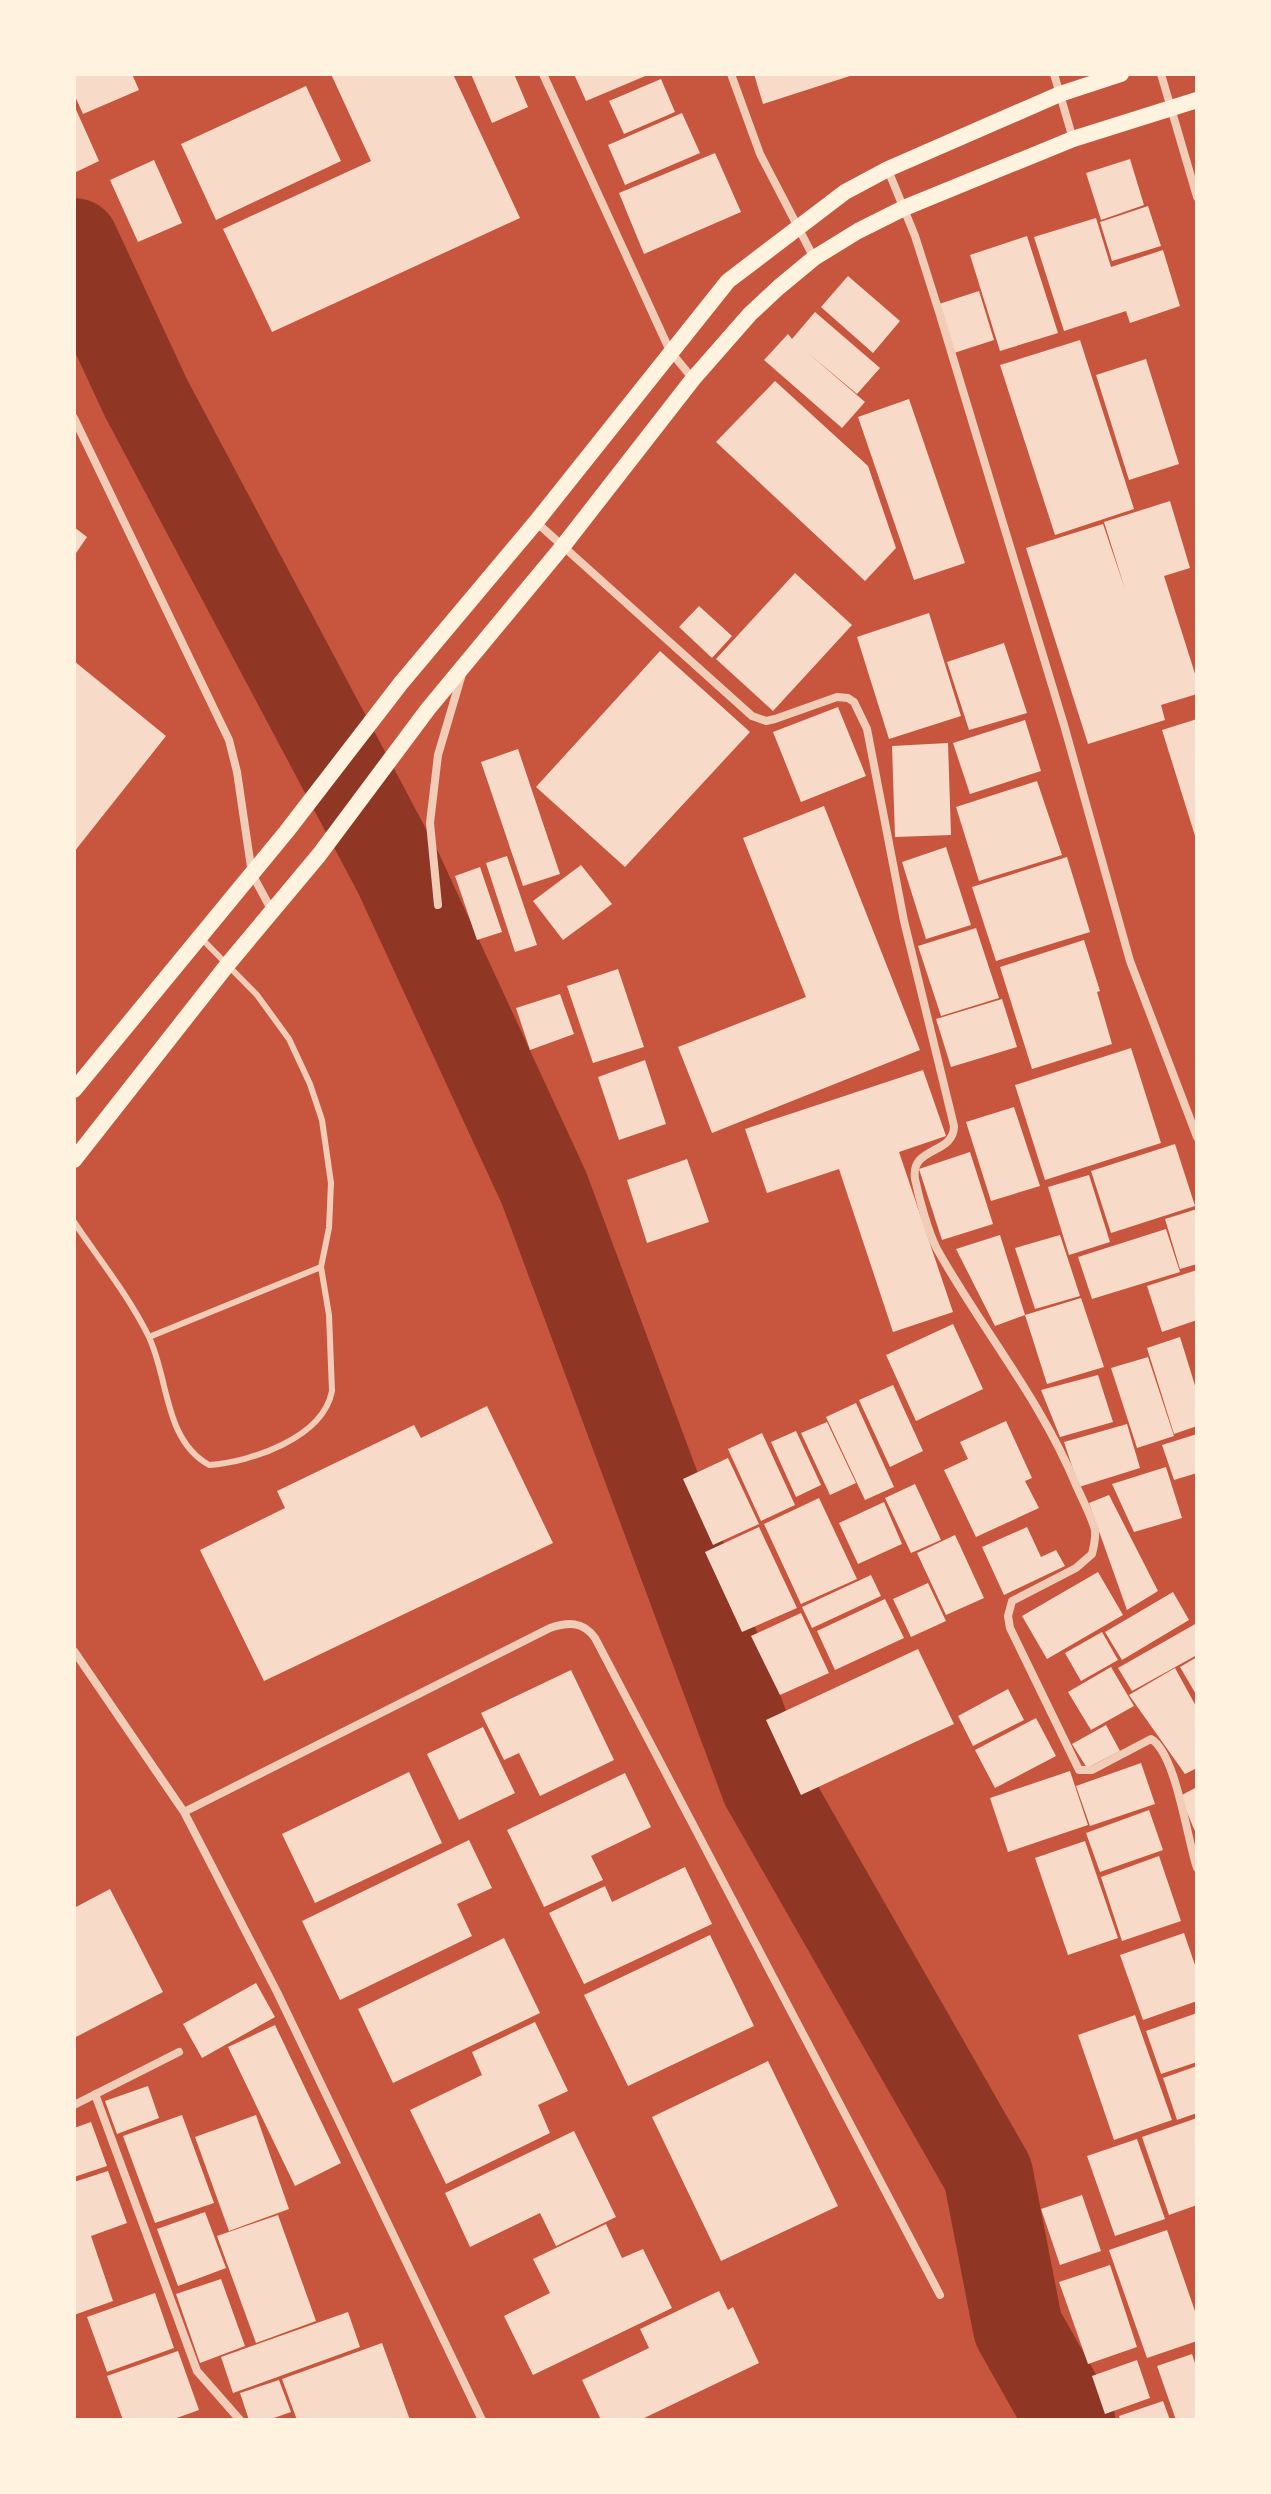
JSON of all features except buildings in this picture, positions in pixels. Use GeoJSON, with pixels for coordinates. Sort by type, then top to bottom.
{"type":"FeatureCollection","features":[{"type":"Feature","properties":{"kind":"main road"},"geometry":{"type":"LineString","coordinates":[[74,1090],[287,831],[401,683],[536,522],[728,281],[845,192],[888,169],[1060,94],[1121,74]]}},
{"type":"Feature","properties":{"kind":"main road"},"geometry":{"type":"LineString","coordinates":[[74,1160],[228,964],[319,855],[428,709],[563,546],[693,379],[750,314],[814,258],[904,208],[1073,139],[1197,100]]}},
{"type":"Feature","properties":{"kind":"street"},"geometry":{"type":"LineString","coordinates":[[543,74],[670,351],[693,379]]}},
{"type":"Feature","properties":{"kind":"street"},"geometry":{"type":"LineString","coordinates":[[731,74],[760,154],[814,258]]}},
{"type":"Feature","properties":{"kind":"street"},"geometry":{"type":"LineString","coordinates":[[1054,74],[1073,139]]}},
{"type":"Feature","properties":{"kind":"street"},"geometry":{"type":"LineString","coordinates":[[1161,74],[1197,197]]}},
{"type":"Feature","properties":{"kind":"street"},"geometry":{"type":"LineString","coordinates":[[888,169],[940,315],[1064,725],[1130,961],[1197,1137]]}},
{"type":"Feature","properties":{"kind":"street"},"geometry":{"type":"LineString","coordinates":[[74,418],[229,740],[237,772],[252,874],[272,912]]}},
{"type":"Feature","properties":{"kind":"street"},"geometry":{"type":"LineString","coordinates":[[536,522],[752,716],[766,721],[775,719],[837,697],[854,702],[861,715],[867,729],[904,921],[954,1126],[954,1135],[949,1142],[920,1157],[915,1168],[916,1180],[935,1246],[1063,1454],[1095,1531],[1092,1554],[1076,1568],[1012,1601],[1008,1616],[1010,1628],[1079,1770],[1092,1770],[1151,1739],[1160,1745],[1172,1775],[1197,1868]]}},
{"type":"Feature","properties":{"kind":"street"},"geometry":{"type":"LineString","coordinates":[[438,905],[430,823],[438,755],[465,664]]}},
{"type":"Feature","properties":{"kind":"street"},"geometry":{"type":"LineString","coordinates":[[184,1812],[550,1628],[577,1623],[595,1638],[940,2295]]}},
{"type":"Feature","properties":{"kind":"street"},"geometry":{"type":"LineString","coordinates":[[74,1651],[184,1812],[277,1992],[482,2420]]}},
{"type":"Feature","properties":{"kind":"street"},"geometry":{"type":"LineString","coordinates":[[74,2105],[179,2052]]}},
{"type":"Feature","properties":{"kind":"street"},"geometry":{"type":"LineString","coordinates":[[95,2094],[197,2371],[240,2420]]}},
{"type":"Feature","properties":{"kind":"lane"},"geometry":{"type":"LineString","coordinates":[[74,1222],[149,1337],[170,1408],[191,1452],[209,1465],[231,1462],[265,1453],[319,1421],[330,1403],[332,1391],[329,1315],[321,1267],[329,1228],[331,1183],[322,1120],[289,1039],[257,995],[200,937]]}},
{"type":"Feature","properties":{"kind":"lane"},"geometry":{"type":"LineString","coordinates":[[149,1337],[321,1267]]}},
{"type":"Feature","properties":{"kind":"waterway"},"geometry":{"type":"LineString","coordinates":[[74,243],[146,398],[398,872],[544,1188],[766,1786],[988,2174],[1018,2328],[1070,2420]]}}]}
